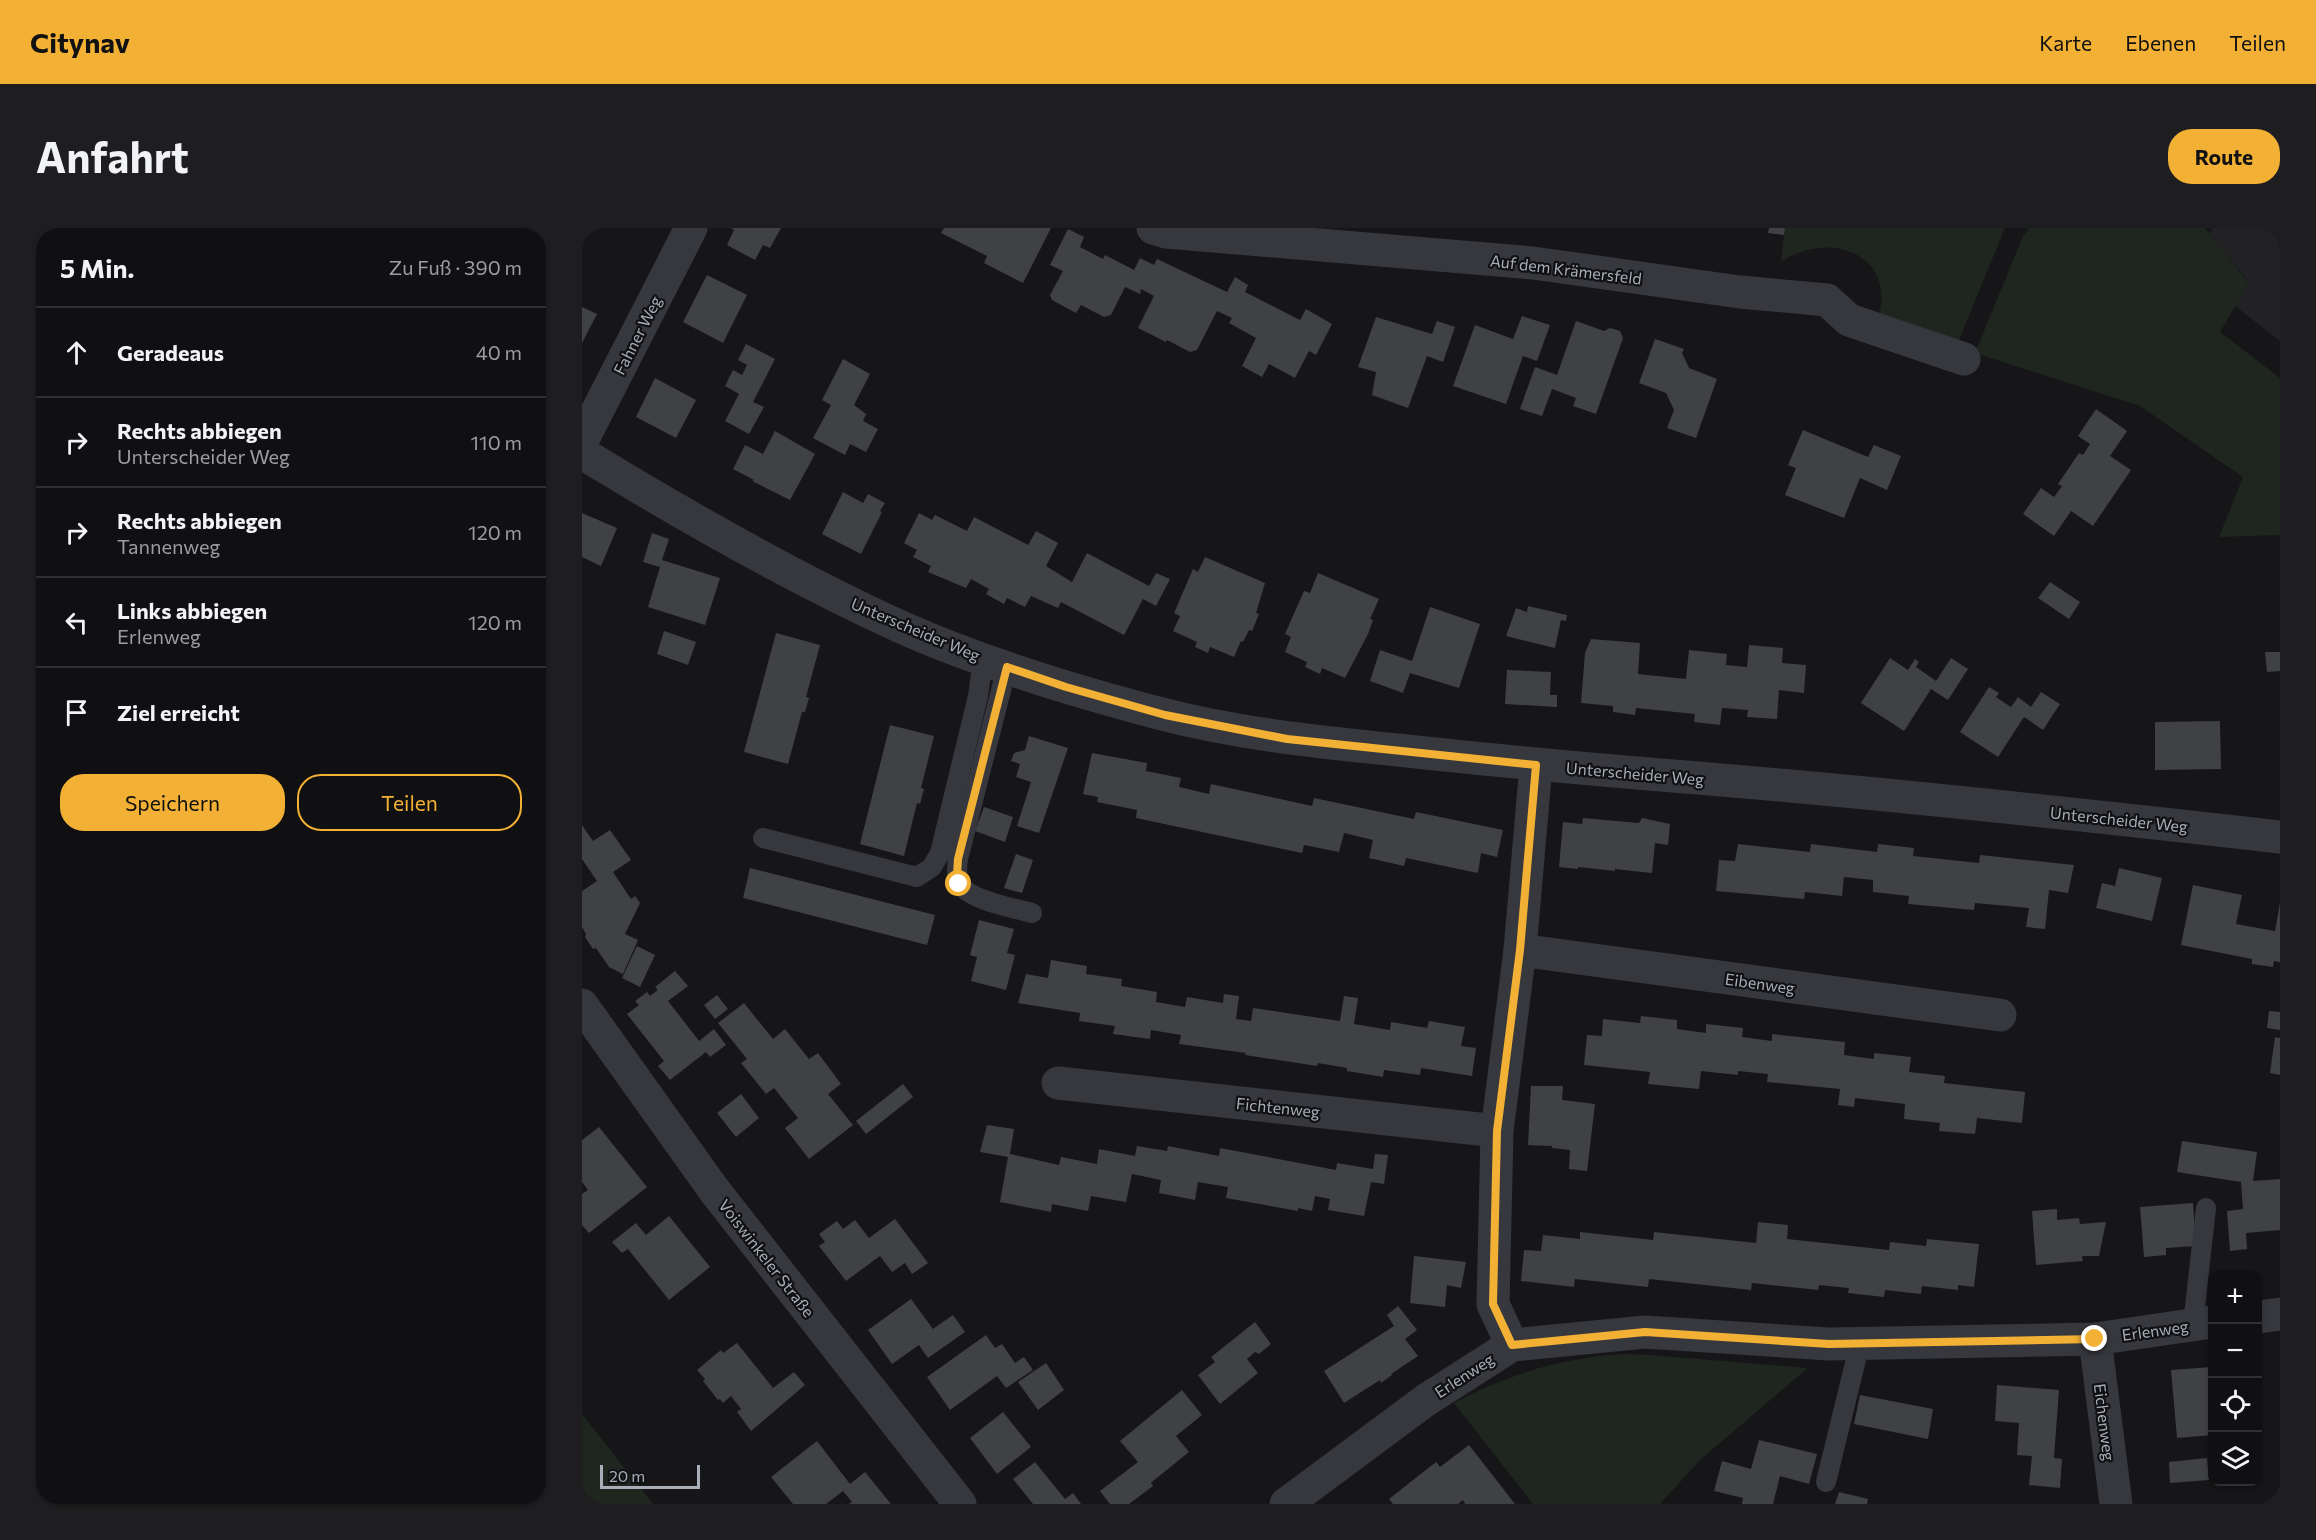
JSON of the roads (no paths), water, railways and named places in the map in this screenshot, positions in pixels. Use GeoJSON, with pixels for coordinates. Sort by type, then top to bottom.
{"type":"FeatureCollection","features":[{"type":"Feature","properties":{"kind":"street","name":"Fahner Weg"},"geometry":{"type":"LineString","coordinates":[[582,441],[691,228]]}},
{"type":"Feature","properties":{"kind":"street","name":"Auf dem Krämersfeld"},"geometry":{"type":"LineString","coordinates":[[1154,228],[1166,232],[1533,263],[1740,292],[1827,300],[1849,320],[1964,359]]}},
{"type":"Feature","properties":{"kind":"street","name":"Unterscheider Weg"},"geometry":{"type":"LineString","coordinates":[[582,453],[665,504],[758,555],[902,627],[995,663],[1066,687],[1165,715],[1287,739],[1536,765],[1793,786],[2280,837]]}},
{"type":"Feature","properties":{"kind":"street"},"geometry":{"type":"LineString","coordinates":[[1512,1345],[1493,1304],[1497,1131],[1520,950],[1536,765]]}},
{"type":"Feature","properties":{"kind":"street","name":"Eibenweg"},"geometry":{"type":"LineString","coordinates":[[1520,950],[2000,1015]]}},
{"type":"Feature","properties":{"kind":"street","name":"Voiswinkeler Straße"},"geometry":{"type":"LineString","coordinates":[[582,1005],[714,1190],[960,1504]]}},
{"type":"Feature","properties":{"kind":"street","name":"Fichtenweg"},"geometry":{"type":"LineString","coordinates":[[1058,1083],[1497,1131]]}},
{"type":"Feature","properties":{"kind":"street"},"geometry":{"type":"LineString","coordinates":[[2262,1316],[2280,1314]]}},
{"type":"Feature","properties":{"kind":"street","name":"Erlenweg"},"geometry":{"type":"LineString","coordinates":[[1286,1504],[1426,1400],[1512,1345],[1645,1332],[1829,1344],[2095,1339],[2203,1324]]}},
{"type":"Feature","properties":{"kind":"street","name":"Eichenweg"},"geometry":{"type":"LineString","coordinates":[[2095,1339],[2116,1504]]}},
{"type":"Feature","properties":{"kind":"lane"},"geometry":{"type":"LineString","coordinates":[[763,838],[917,877],[932,867],[940,853],[978,696],[995,663]]}},
{"type":"Feature","properties":{"kind":"lane"},"geometry":{"type":"LineString","coordinates":[[995,663],[958,859],[957,875],[963,889],[972,896],[1032,913]]}},
{"type":"Feature","properties":{"kind":"lane"},"geometry":{"type":"LineString","coordinates":[[2203,1324],[2206,1208]]}},
{"type":"Feature","properties":{"kind":"lane"},"geometry":{"type":"LineString","coordinates":[[1826,1482],[1860,1343]]}}]}
